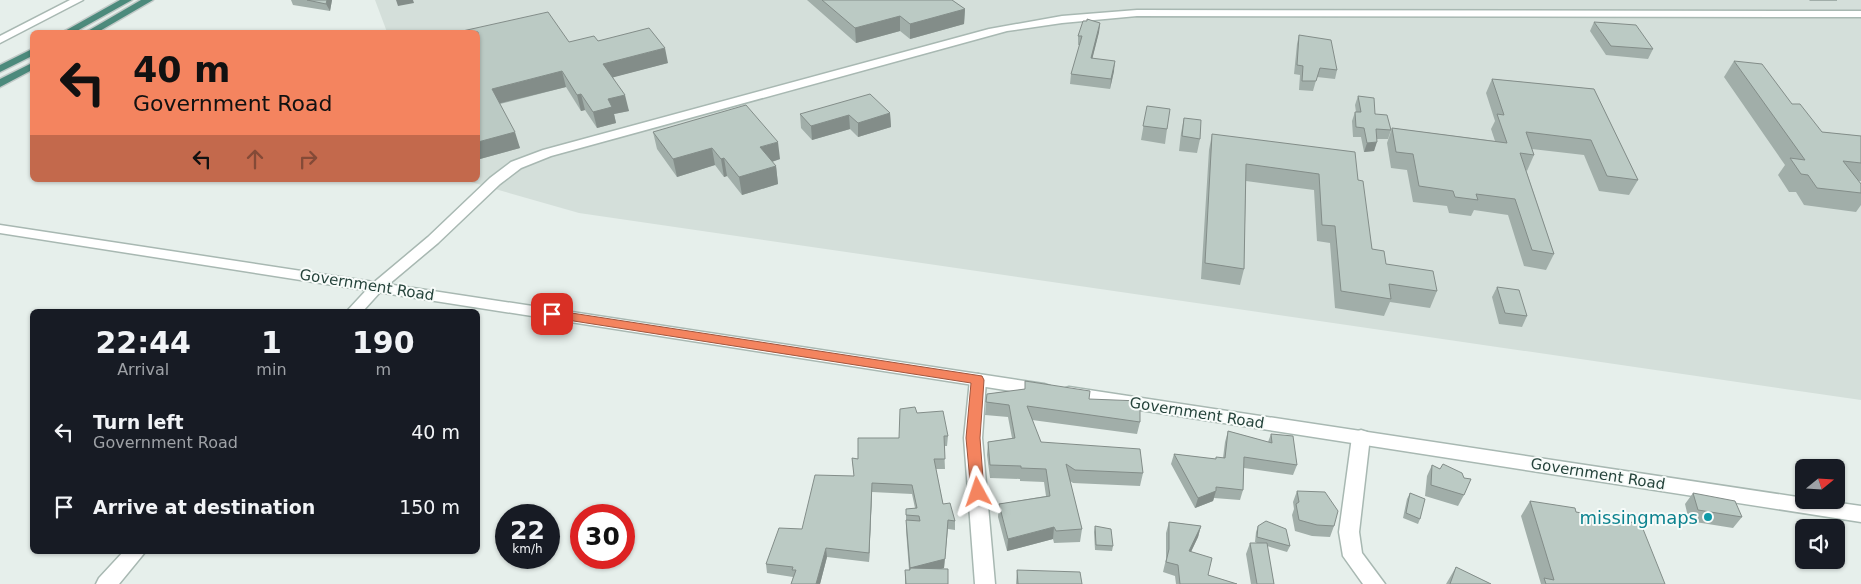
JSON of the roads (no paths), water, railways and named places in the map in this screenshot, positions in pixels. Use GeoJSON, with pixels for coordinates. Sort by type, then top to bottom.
{"type":"FeatureCollection","features":[{"type":"Feature","properties":{"kind":"highway"},"geometry":{"type":"LineString","coordinates":[[72,30],[127,0]]}},
{"type":"Feature","properties":{"kind":"highway"},"geometry":{"type":"LineString","coordinates":[[95,30],[148,0]]}},
{"type":"Feature","properties":{"kind":"highway"},"geometry":{"type":"LineString","coordinates":[[0,69],[30,53]]}},
{"type":"Feature","properties":{"kind":"highway"},"geometry":{"type":"LineString","coordinates":[[0,84],[30,67]]}},
{"type":"Feature","properties":{"kind":"street"},"geometry":{"type":"LineString","coordinates":[[0,40],[78,0]]}},
{"type":"Feature","properties":{"kind":"street"},"geometry":{"type":"LineString","coordinates":[[357,309],[377,287],[433,240],[495,181],[516,165],[547,153],[630,130],[989,32],[1034,22],[1080,16],[1137,13],[1861,14]]}},
{"type":"Feature","properties":{"kind":"street","name":"Government Road"},"geometry":{"type":"LineString","coordinates":[[0,229],[1861,514]]}},
{"type":"Feature","properties":{"kind":"street"},"geometry":{"type":"LineString","coordinates":[[978,380],[973,438],[985,584]]}},
{"type":"Feature","properties":{"kind":"street"},"geometry":{"type":"LineString","coordinates":[[1360,437],[1349,532],[1353,556],[1375,584]]}},
{"type":"Feature","properties":{"kind":"street"},"geometry":{"type":"LineString","coordinates":[[106,584],[133,554]]}},
{"type":"Feature","properties":{"kind":"place","name":"missingmaps"},"geometry":{"type":"Point","coordinates":[1708,517]}}]}
